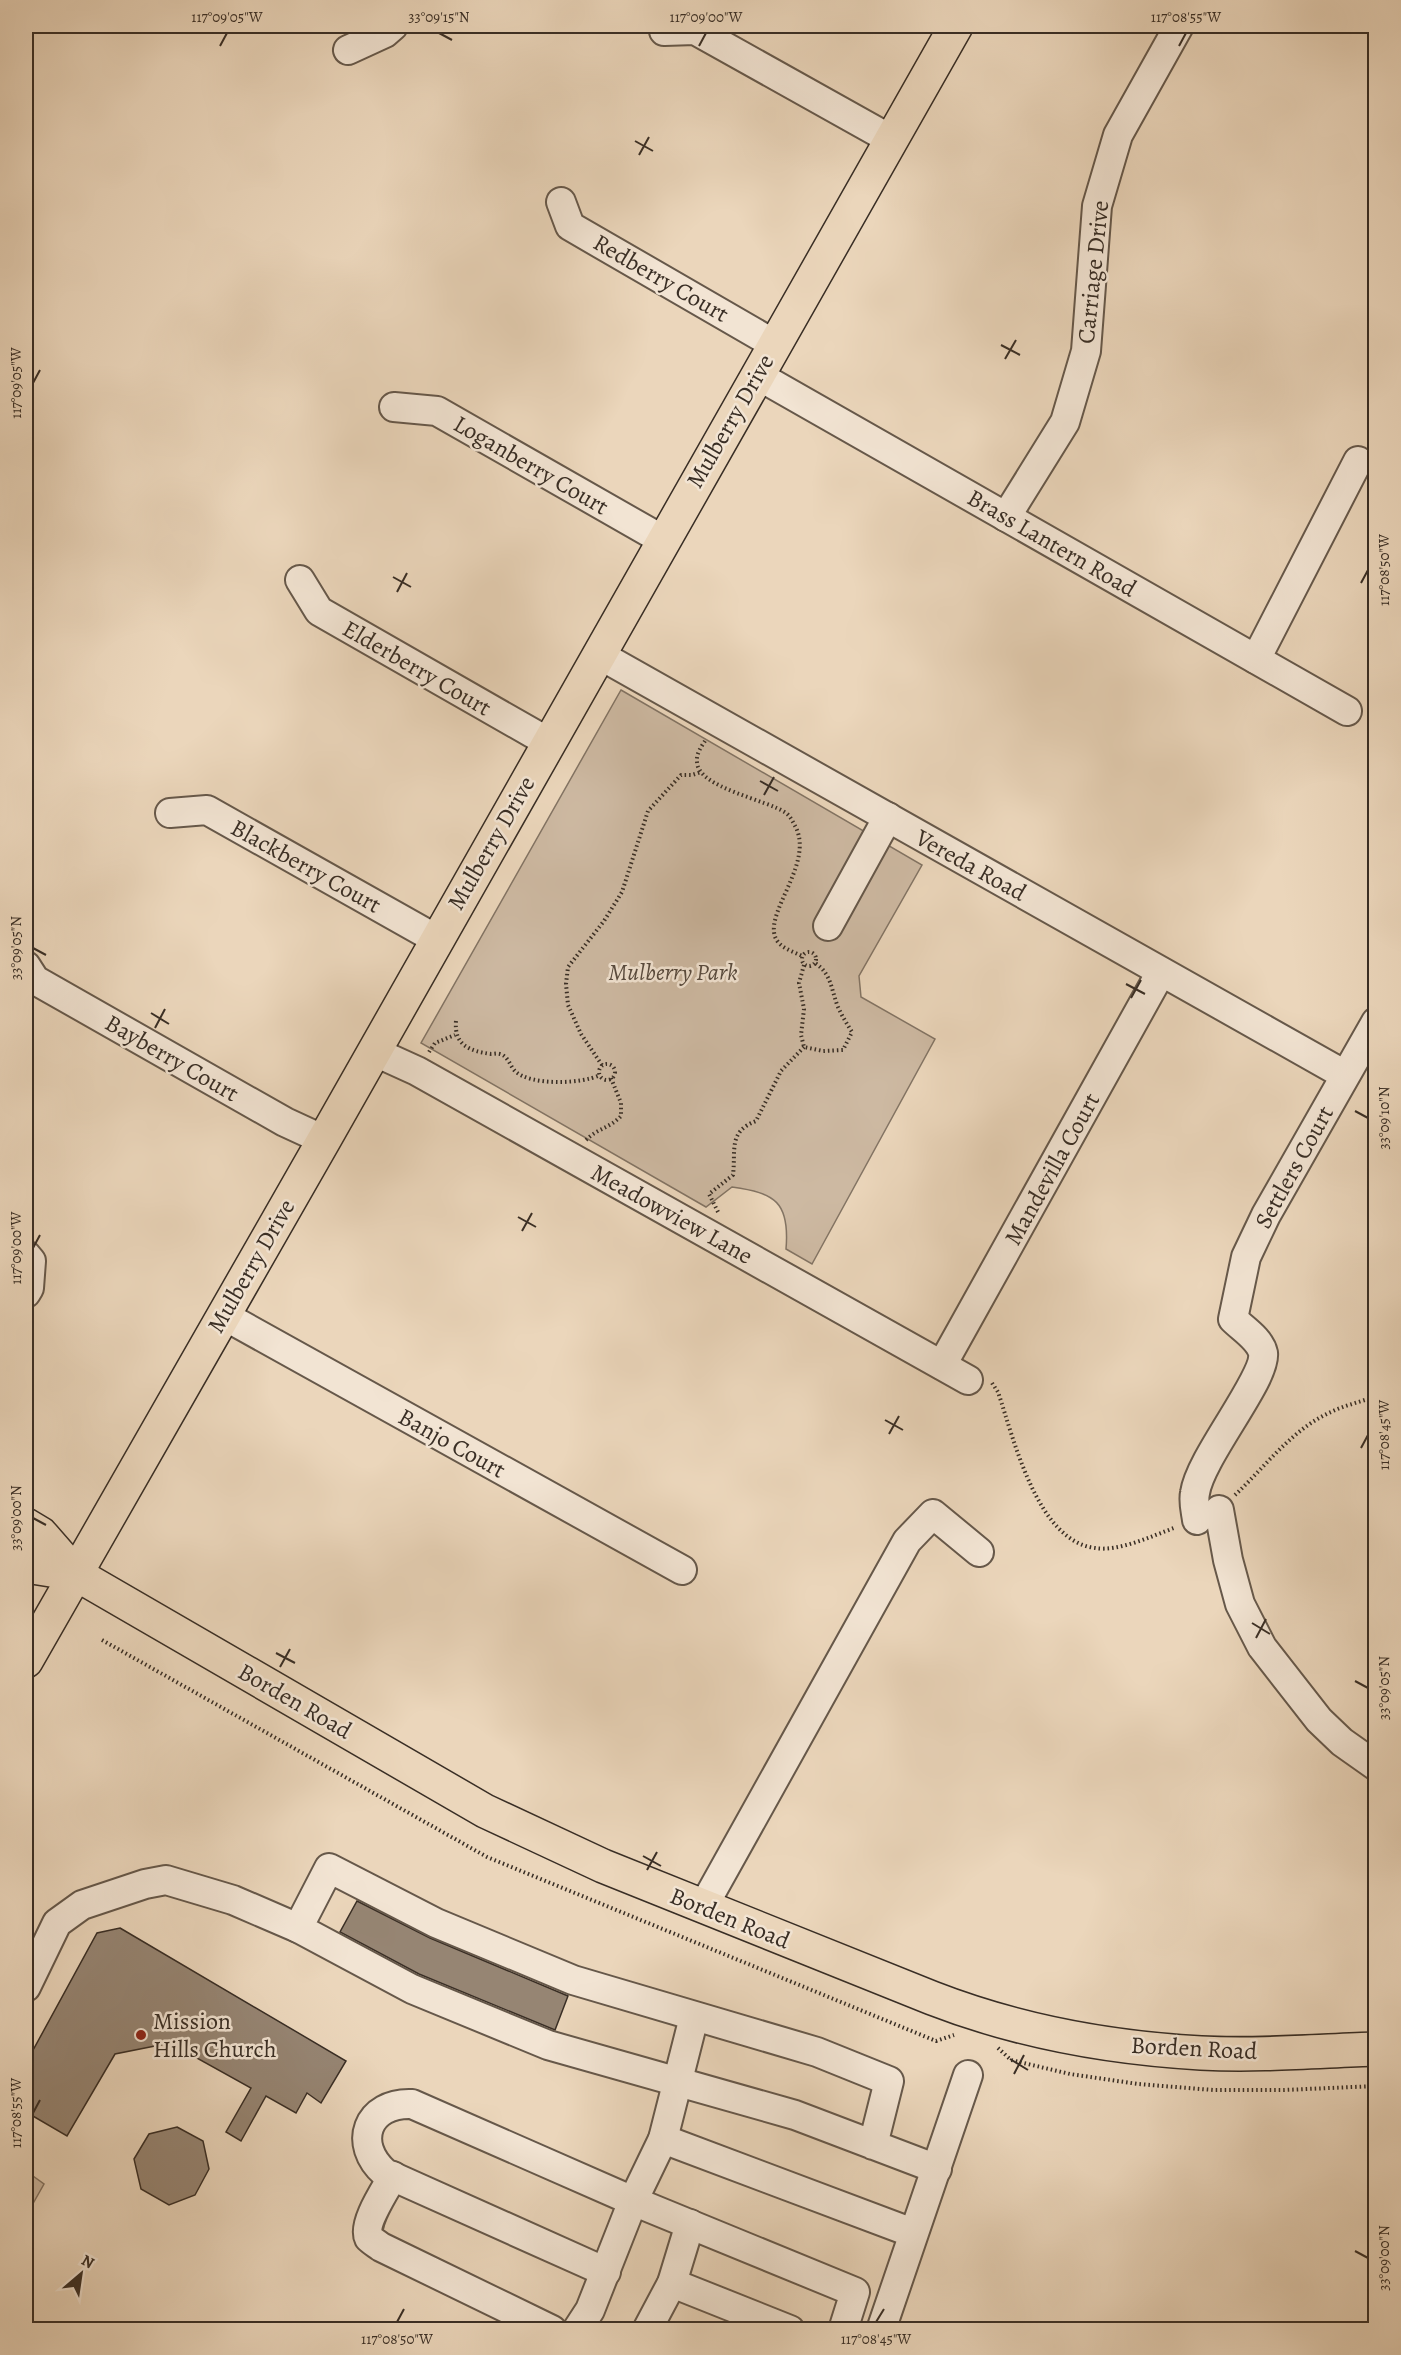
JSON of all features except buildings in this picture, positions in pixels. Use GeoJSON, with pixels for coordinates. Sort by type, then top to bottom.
{"type":"FeatureCollection","features":[{"type":"Feature","properties":{"kind":"main road","name":"Mulberry Drive"},"geometry":{"type":"LineString","coordinates":[[26,1661],[956,26]]}},
{"type":"Feature","properties":{"kind":"main road","name":"Borden Road"},"geometry":{"type":"LineString","coordinates":[[26,1525],[42,1534],[76,1574],[485,1811],[603,1866],[971,2013],[1069,2036],[1202,2053],[1376,2049]]}},
{"type":"Feature","properties":{"kind":"main road","name":"Borden Road"},"geometry":{"type":"LineString","coordinates":[[26,1566],[76,1574]]}},
{"type":"Feature","properties":{"kind":"street"},"geometry":{"type":"LineString","coordinates":[[348,50],[385,33],[393,26]]}},
{"type":"Feature","properties":{"kind":"street","name":"Carriage Drive"},"geometry":{"type":"LineString","coordinates":[[1006,517],[1065,422],[1086,351],[1097,206],[1118,135],[1179,26]]}},
{"type":"Feature","properties":{"kind":"street"},"geometry":{"type":"LineString","coordinates":[[664,31],[694,30],[891,139]]}},
{"type":"Feature","properties":{"kind":"street","name":"Redberry Court"},"geometry":{"type":"LineString","coordinates":[[561,202],[570,226],[774,344]]}},
{"type":"Feature","properties":{"kind":"street","name":"Brass Lantern Road"},"geometry":{"type":"LineString","coordinates":[[757,375],[1347,711]]}},
{"type":"Feature","properties":{"kind":"street","name":"Loganberry Court"},"geometry":{"type":"LineString","coordinates":[[394,406],[437,411],[663,540]]}},
{"type":"Feature","properties":{"kind":"street"},"geometry":{"type":"LineString","coordinates":[[1256,659],[1358,461]]}},
{"type":"Feature","properties":{"kind":"street","name":"Elderberry Court"},"geometry":{"type":"LineString","coordinates":[[300,579],[319,611],[548,742]]}},
{"type":"Feature","properties":{"kind":"street","name":"Vereda Road"},"geometry":{"type":"LineString","coordinates":[[598,654],[1345,1076]]}},
{"type":"Feature","properties":{"kind":"street","name":"Blackberry Court"},"geometry":{"type":"LineString","coordinates":[[171,813],[207,810],[436,939]]}},
{"type":"Feature","properties":{"kind":"street"},"geometry":{"type":"LineString","coordinates":[[828,926],[888,818]]}},
{"type":"Feature","properties":{"kind":"street","name":"Bayberry Court"},"geometry":{"type":"LineString","coordinates":[[26,966],[35,980],[285,1122],[324,1140]]}},
{"type":"Feature","properties":{"kind":"street","name":"Mandevilla Court"},"geometry":{"type":"LineString","coordinates":[[942,1365],[1161,972]]}},
{"type":"Feature","properties":{"kind":"street","name":"Settlers Court"},"geometry":{"type":"LineString","coordinates":[[1208,1515],[1195,1493],[1198,1484],[1220,1438],[1259,1373],[1263,1354],[1257,1341],[1233,1320],[1246,1257],[1266,1215],[1376,1022]]}},
{"type":"Feature","properties":{"kind":"street","name":"Meadowview Lane"},"geometry":{"type":"LineString","coordinates":[[373,1051],[417,1071],[942,1365],[978,1377]]}},
{"type":"Feature","properties":{"kind":"street"},"geometry":{"type":"LineString","coordinates":[[26,1255],[31,1261],[29,1288],[26,1293]]}},
{"type":"Feature","properties":{"kind":"street","name":"Banjo Court"},"geometry":{"type":"LineString","coordinates":[[223,1315],[681,1570]]}},
{"type":"Feature","properties":{"kind":"street"},"geometry":{"type":"LineString","coordinates":[[703,1907],[907,1540],[933,1514],[979,1552]]}},
{"type":"Feature","properties":{"kind":"street"},"geometry":{"type":"LineString","coordinates":[[1208,1515],[1228,1560],[1240,1604],[1262,1647],[1319,1720],[1342,1742],[1376,1766]]}},
{"type":"Feature","properties":{"kind":"street"},"geometry":{"type":"LineString","coordinates":[[298,1928],[328,1868],[436,1923],[573,1980],[817,2052],[889,2080],[873,2145]]}},
{"type":"Feature","properties":{"kind":"street"},"geometry":{"type":"LineString","coordinates":[[26,1987],[57,1923],[82,1905],[145,1884],[166,1880],[232,1899],[298,1928],[412,1989],[537,2041],[795,2115],[937,2169]]}},
{"type":"Feature","properties":{"kind":"street"},"geometry":{"type":"LineString","coordinates":[[577,2330],[590,2310],[633,2201],[663,2139],[694,2017]]}},
{"type":"Feature","properties":{"kind":"street"},"geometry":{"type":"LineString","coordinates":[[881,2330],[968,2075]]}},
{"type":"Feature","properties":{"kind":"street"},"geometry":{"type":"LineString","coordinates":[[606,2272],[393,2176],[375,2164],[369,2153],[366,2142],[372,2120],[389,2106],[412,2104],[633,2201],[855,2292],[843,2330]]}},
{"type":"Feature","properties":{"kind":"street"},"geometry":{"type":"LineString","coordinates":[[663,2139],[914,2233]]}},
{"type":"Feature","properties":{"kind":"street"},"geometry":{"type":"LineString","coordinates":[[393,2176],[370,2219],[368,2230],[370,2239],[381,2247],[552,2330]]}},
{"type":"Feature","properties":{"kind":"street"},"geometry":{"type":"LineString","coordinates":[[648,2330],[672,2283],[690,2224]]}},
{"type":"Feature","properties":{"kind":"street"},"geometry":{"type":"LineString","coordinates":[[672,2283],[790,2330]]}},
{"type":"Feature","properties":{"kind":"path"},"geometry":{"type":"LineString","coordinates":[[715,721],[697,754],[701,772],[714,782],[739,795],[771,805],[788,814],[797,828],[802,849],[798,865],[778,910],[774,932],[776,940],[802,956]]}},
{"type":"Feature","properties":{"kind":"path"},"geometry":{"type":"LineString","coordinates":[[602,1065],[581,1034],[568,1005],[566,984],[568,967],[604,921],[622,892],[648,811],[681,775],[701,772]]}},
{"type":"Feature","properties":{"kind":"path"},"geometry":{"type":"LineString","coordinates":[[804,1047],[801,1035],[804,1009],[799,983],[804,965],[801,961],[805,952],[812,952],[816,958],[815,963]]}},
{"type":"Feature","properties":{"kind":"path"},"geometry":{"type":"LineString","coordinates":[[804,965],[809,966],[815,963]]}},
{"type":"Feature","properties":{"kind":"path"},"geometry":{"type":"LineString","coordinates":[[804,1047],[835,1052],[843,1050],[852,1032],[841,1015],[830,978],[815,963]]}},
{"type":"Feature","properties":{"kind":"path"},"geometry":{"type":"LineString","coordinates":[[456,1021],[455,1035],[460,1042],[471,1049],[500,1054],[506,1058],[515,1071],[528,1079],[550,1081],[591,1079],[600,1075]]}},
{"type":"Feature","properties":{"kind":"path"},"geometry":{"type":"LineString","coordinates":[[711,1236],[718,1212],[709,1194],[733,1175],[735,1136],[742,1126],[756,1121],[781,1071],[804,1047]]}},
{"type":"Feature","properties":{"kind":"path"},"geometry":{"type":"LineString","coordinates":[[609,1064],[614,1067],[615,1074],[611,1078],[603,1079],[600,1075],[599,1070],[602,1065],[609,1064]]}},
{"type":"Feature","properties":{"kind":"path"},"geometry":{"type":"LineString","coordinates":[[575,1160],[585,1142],[597,1130],[614,1124],[621,1116],[621,1103],[611,1078]]}},
{"type":"Feature","properties":{"kind":"path"},"geometry":{"type":"LineString","coordinates":[[978,1377],[998,1392],[1035,1495],[1048,1518],[1069,1540],[1095,1549],[1124,1545],[1208,1515],[1246,1485],[1265,1462],[1308,1426],[1330,1412],[1376,1396]]}},
{"type":"Feature","properties":{"kind":"path"},"geometry":{"type":"LineString","coordinates":[[998,2048],[1011,2060],[1070,2074],[1138,2084],[1213,2090],[1376,2086]]}},
{"type":"Feature","properties":{"kind":"green space","name":"Mulberry Park"},"geometry":{"type":"Polygon","coordinates":[[[621,690],[922,865],[859,976],[861,997],[935,1039],[812,1264],[786,1249],[787,1233],[782,1210],[769,1197],[747,1189],[732,1187],[706,1207],[421,1043],[621,690]]]}},
{"type":"Feature","properties":{"kind":"green space"},"geometry":{"type":"Polygon","coordinates":[[[26,2171],[44,2184],[26,2216],[26,2171]]]}},
{"type":"Feature","properties":{"kind":"place","name":"Mission Hills Church"},"geometry":{"type":"Point","coordinates":[141,2035]}}]}
